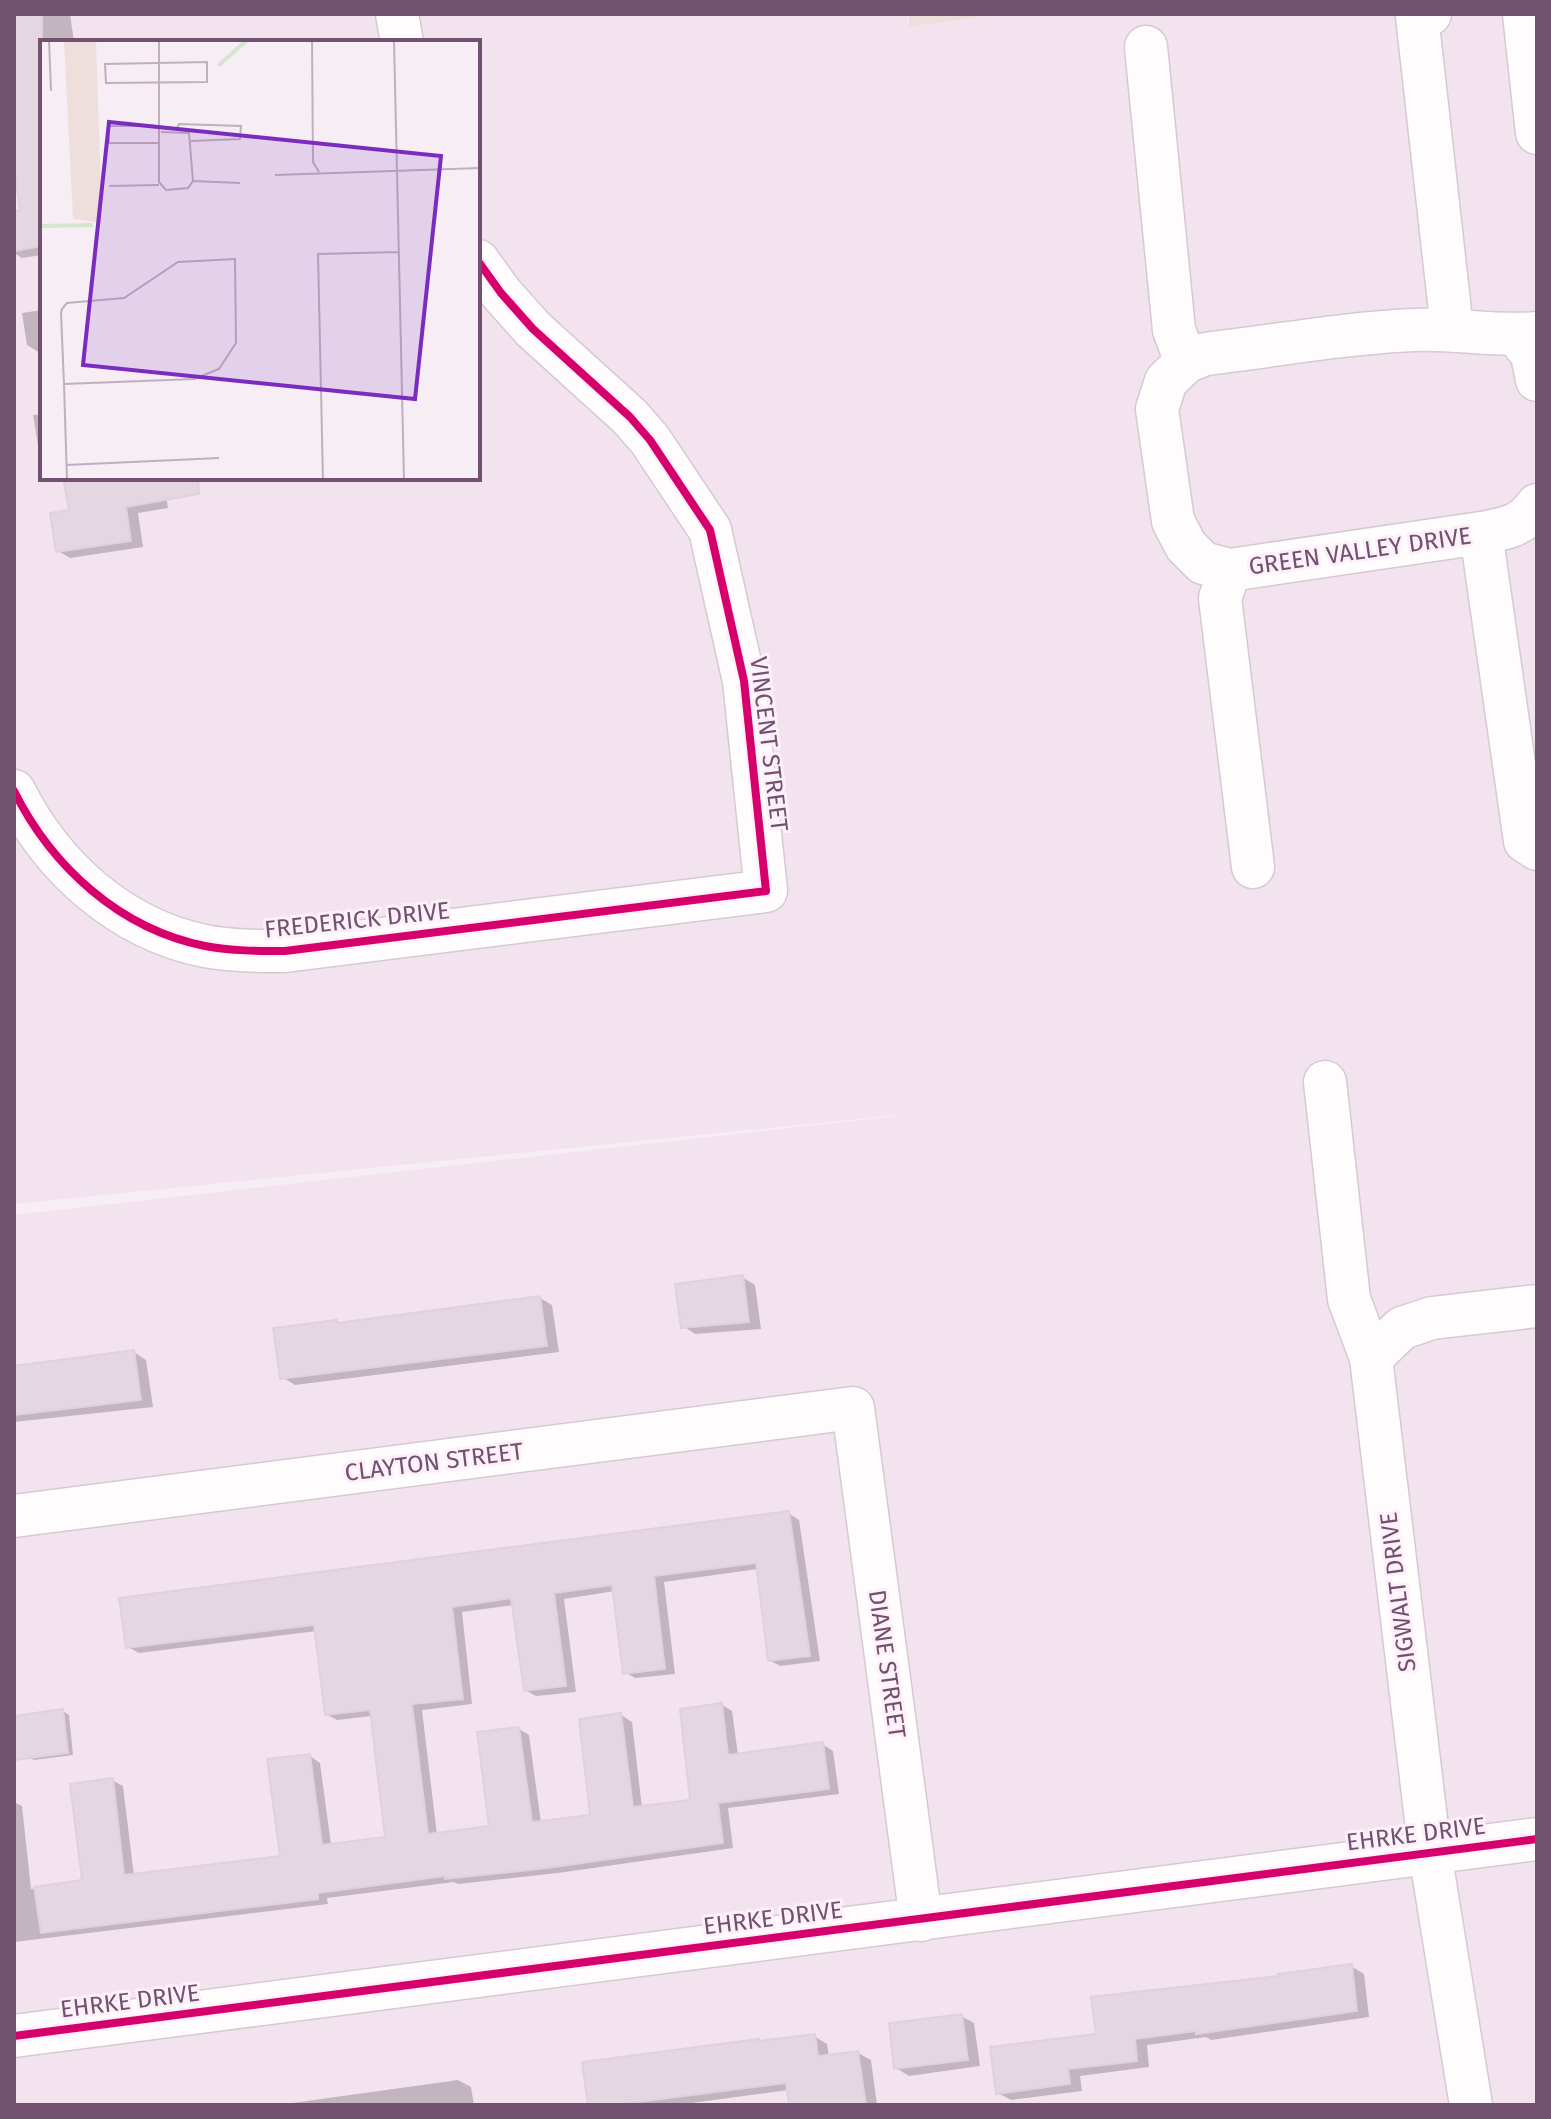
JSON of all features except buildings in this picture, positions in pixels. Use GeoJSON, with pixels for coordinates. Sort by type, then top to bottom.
{"type":"FeatureCollection","features":[{"type":"Feature","properties":{"kind":"street"},"geometry":{"type":"LineString","coordinates":[[397,14],[402,40]]}},
{"type":"Feature","properties":{"kind":"street"},"geometry":{"type":"LineString","coordinates":[[1430,14],[1417,16],[1452,329]]}},
{"type":"Feature","properties":{"kind":"street"},"geometry":{"type":"LineString","coordinates":[[1524,14],[1537,133]]}},
{"type":"Feature","properties":{"kind":"street"},"geometry":{"type":"LineString","coordinates":[[1146,47],[1174,330],[1186,362],[1205,354],[1377,332],[1452,329],[1527,334],[1537,380]]}},
{"type":"Feature","properties":{"kind":"street","name":"VINCENT STREET"},"geometry":{"type":"LineString","coordinates":[[480,264],[533,329],[630,417],[650,440],[710,530],[744,681],[766,891]]}},
{"type":"Feature","properties":{"kind":"street","name":"GREEN VALLEY DRIVE"},"geometry":{"type":"LineString","coordinates":[[1186,362],[1166,381],[1157,409],[1173,521],[1186,546],[1203,563],[1230,570],[1481,533],[1512,527],[1529,516],[1537,505]]}},
{"type":"Feature","properties":{"kind":"street"},"geometry":{"type":"LineString","coordinates":[[1481,533],[1525,841],[1537,849]]}},
{"type":"Feature","properties":{"kind":"street"},"geometry":{"type":"LineString","coordinates":[[1230,570],[1220,598],[1253,867]]}},
{"type":"Feature","properties":{"kind":"street","name":"FREDERICK DRIVE"},"geometry":{"type":"LineString","coordinates":[[14,791],[60,863],[91,891],[124,915],[163,934],[204,946],[285,951],[766,891]]}},
{"type":"Feature","properties":{"kind":"street","name":"SIGWALT DRIVE"},"geometry":{"type":"LineString","coordinates":[[1325,1082],[1349,1299],[1371,1358],[1430,1853],[1471,2105]]}},
{"type":"Feature","properties":{"kind":"street"},"geometry":{"type":"LineString","coordinates":[[1371,1358],[1402,1328],[1432,1318],[1537,1306]]}},
{"type":"Feature","properties":{"kind":"street","name":"CLAYTON STREET"},"geometry":{"type":"LineString","coordinates":[[14,1516],[853,1408]]}},
{"type":"Feature","properties":{"kind":"street","name":"DIANE STREET"},"geometry":{"type":"LineString","coordinates":[[853,1408],[921,1920]]}},
{"type":"Feature","properties":{"kind":"street","name":"EHRKE DRIVE"},"geometry":{"type":"LineString","coordinates":[[14,2036],[1537,1839]]}},
{"type":"Feature","properties":{"kind":"shaded area"},"geometry":{"type":"Polygon","coordinates":[[[14,14],[907,14],[909,27],[1000,14],[1537,14],[1537,2105],[14,2105],[14,1215],[957,1109],[14,1204],[14,14]]]}},
{"type":"Feature","properties":{"kind":"shaded area"},"geometry":{"type":"Polygon","coordinates":[[[909,14],[1000,14],[909,27],[909,14]]]}},
{"type":"Feature","properties":{"kind":"cycle path"},"geometry":{"type":"LineString","coordinates":[[14,791],[48,845],[92,891],[117,910],[145,925],[174,938],[215,948],[285,951],[766,891],[744,681],[710,530],[650,440],[630,417],[533,329],[480,264]]}},
{"type":"Feature","properties":{"kind":"cycle path"},"geometry":{"type":"LineString","coordinates":[[14,2036],[1537,1839]]}}]}
